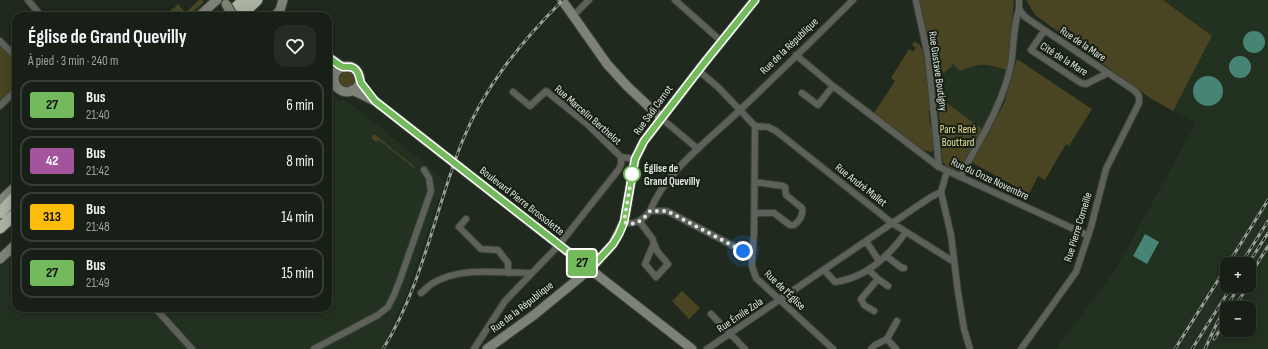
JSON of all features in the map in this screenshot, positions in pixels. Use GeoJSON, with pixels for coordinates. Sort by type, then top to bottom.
{"type":"FeatureCollection","features":[{"type":"Feature","properties":{"kind":"highway"},"geometry":{"type":"LineString","coordinates":[[231,12],[244,0]]}},
{"type":"Feature","properties":{"kind":"highway"},"geometry":{"type":"LineString","coordinates":[[244,12],[257,0]]}},
{"type":"Feature","properties":{"kind":"highway"},"geometry":{"type":"LineString","coordinates":[[0,213],[12,200]]}},
{"type":"Feature","properties":{"kind":"highway"},"geometry":{"type":"LineString","coordinates":[[0,228],[12,217]]}},
{"type":"Feature","properties":{"kind":"highway"},"geometry":{"type":"LineString","coordinates":[[0,237],[12,226]]}},
{"type":"Feature","properties":{"kind":"main road"},"geometry":{"type":"LineString","coordinates":[[204,12],[217,0]]}},
{"type":"Feature","properties":{"kind":"main road"},"geometry":{"type":"LineString","coordinates":[[280,12],[283,0]]}},
{"type":"Feature","properties":{"kind":"main road"},"geometry":{"type":"LineString","coordinates":[[562,0],[607,64],[627,86],[661,118]]}},
{"type":"Feature","properties":{"kind":"main road","name":"Rue Sadi Carnot"},"geometry":{"type":"LineString","coordinates":[[590,269],[613,244],[624,222],[635,159],[644,141],[698,70],[755,0]]}},
{"type":"Feature","properties":{"kind":"main road"},"geometry":{"type":"LineString","coordinates":[[225,2],[231,12]]}},
{"type":"Feature","properties":{"kind":"main road"},"geometry":{"type":"LineString","coordinates":[[332,60],[343,67],[351,67],[355,69],[359,75],[360,80],[357,86],[352,90],[344,91],[339,89],[335,82],[337,71],[343,67]]}},
{"type":"Feature","properties":{"kind":"main road"},"geometry":{"type":"LineString","coordinates":[[332,73],[335,76]]}},
{"type":"Feature","properties":{"kind":"main road","name":"Boulevard Pierre Brossolette"},"geometry":{"type":"LineString","coordinates":[[360,80],[375,101]]}},
{"type":"Feature","properties":{"kind":"main road","name":"Boulevard Pierre Brossolette"},"geometry":{"type":"LineString","coordinates":[[352,90],[375,101],[692,349]]}},
{"type":"Feature","properties":{"kind":"main road"},"geometry":{"type":"LineString","coordinates":[[0,201],[12,190]]}},
{"type":"Feature","properties":{"kind":"main road"},"geometry":{"type":"LineString","coordinates":[[0,259],[12,248]]}},
{"type":"Feature","properties":{"kind":"main road","name":"Rue de la République"},"geometry":{"type":"LineString","coordinates":[[492,348],[590,269]]}},
{"type":"Feature","properties":{"kind":"street"},"geometry":{"type":"LineString","coordinates":[[28,0],[38,12]]}},
{"type":"Feature","properties":{"kind":"street"},"geometry":{"type":"LineString","coordinates":[[573,16],[589,0]]}},
{"type":"Feature","properties":{"kind":"street"},"geometry":{"type":"LineString","coordinates":[[675,0],[721,41]]}},
{"type":"Feature","properties":{"kind":"street","name":"Rue de la République"},"geometry":{"type":"LineString","coordinates":[[650,211],[675,171],[796,55],[820,34],[853,0]]}},
{"type":"Feature","properties":{"kind":"street"},"geometry":{"type":"LineString","coordinates":[[960,177],[1001,97],[1011,64],[1019,0]]}},
{"type":"Feature","properties":{"kind":"street","name":"Rue Gustave Boutigny"},"geometry":{"type":"LineString","coordinates":[[916,2],[928,56],[940,167]]}},
{"type":"Feature","properties":{"kind":"street","name":"Rue de la Mare"},"geometry":{"type":"LineString","coordinates":[[1019,9],[1025,17],[1044,31],[1135,91],[1139,96],[1139,103]]}},
{"type":"Feature","properties":{"kind":"street","name":"Cité de la Mare"},"geometry":{"type":"LineString","coordinates":[[1044,31],[1031,50],[1081,84],[1086,84],[1104,75],[1106,72]]}},
{"type":"Feature","properties":{"kind":"street"},"geometry":{"type":"LineString","coordinates":[[0,41],[12,53]]}},
{"type":"Feature","properties":{"kind":"street","name":"Rue du Onze Novembre"},"geometry":{"type":"LineString","coordinates":[[796,55],[833,86],[940,167],[1087,235]]}},
{"type":"Feature","properties":{"kind":"street"},"geometry":{"type":"LineString","coordinates":[[698,70],[720,88],[755,126]]}},
{"type":"Feature","properties":{"kind":"street"},"geometry":{"type":"LineString","coordinates":[[802,93],[818,105],[833,86]]}},
{"type":"Feature","properties":{"kind":"street","name":"Rue Marcelin Berthelot"},"geometry":{"type":"LineString","coordinates":[[514,92],[530,106],[546,91],[586,124],[621,157],[635,159]]}},
{"type":"Feature","properties":{"kind":"street"},"geometry":{"type":"LineString","coordinates":[[0,106],[12,94]]}},
{"type":"Feature","properties":{"kind":"street","name":"Rue Pierre Corneille"},"geometry":{"type":"LineString","coordinates":[[1021,349],[1076,272],[1096,208],[1106,169],[1139,103]]}},
{"type":"Feature","properties":{"kind":"street"},"geometry":{"type":"LineString","coordinates":[[661,118],[698,149]]}},
{"type":"Feature","properties":{"kind":"street","name":"Rue de l'Église"},"geometry":{"type":"LineString","coordinates":[[755,126],[755,213],[752,266],[756,278],[833,349]]}},
{"type":"Feature","properties":{"kind":"street","name":"Rue André Mallet"},"geometry":{"type":"LineString","coordinates":[[755,126],[768,127],[776,131],[892,223],[954,262]]}},
{"type":"Feature","properties":{"kind":"street"},"geometry":{"type":"LineString","coordinates":[[474,349],[505,301],[559,245],[619,169],[621,157]]}},
{"type":"Feature","properties":{"kind":"street"},"geometry":{"type":"LineString","coordinates":[[314,349],[378,315],[388,307],[394,295],[418,229],[431,187],[429,178],[424,170]]}},
{"type":"Feature","properties":{"kind":"street"},"geometry":{"type":"LineString","coordinates":[[947,171],[941,192],[951,235],[964,329],[970,349]]}},
{"type":"Feature","properties":{"kind":"street"},"geometry":{"type":"LineString","coordinates":[[755,182],[785,187],[786,193],[802,208],[803,211],[794,225],[790,225],[774,214],[755,213]]}},
{"type":"Feature","properties":{"kind":"street","name":"Rue Émile Zola"},"geometry":{"type":"LineString","coordinates":[[707,349],[892,223],[941,192]]}},
{"type":"Feature","properties":{"kind":"street"},"geometry":{"type":"LineString","coordinates":[[624,222],[631,224],[640,222],[650,211],[667,211],[743,251],[752,258]]}},
{"type":"Feature","properties":{"kind":"street"},"geometry":{"type":"LineString","coordinates":[[466,219],[459,227],[481,249],[498,250],[508,263],[508,273]]}},
{"type":"Feature","properties":{"kind":"street"},"geometry":{"type":"LineString","coordinates":[[640,222],[652,238],[654,243],[657,251],[668,264],[656,276],[645,264],[654,243]]}},
{"type":"Feature","properties":{"kind":"street"},"geometry":{"type":"LineString","coordinates":[[824,270],[835,282],[847,280],[869,270],[886,256],[906,232]]}},
{"type":"Feature","properties":{"kind":"street"},"geometry":{"type":"LineString","coordinates":[[866,241],[879,261]]}},
{"type":"Feature","properties":{"kind":"street"},"geometry":{"type":"LineString","coordinates":[[886,256],[904,268]]}},
{"type":"Feature","properties":{"kind":"street"},"geometry":{"type":"LineString","coordinates":[[869,270],[888,286]]}},
{"type":"Feature","properties":{"kind":"street"},"geometry":{"type":"LineString","coordinates":[[421,293],[433,283],[459,274],[475,272],[531,273]]}},
{"type":"Feature","properties":{"kind":"street"},"geometry":{"type":"LineString","coordinates":[[874,311],[864,306],[861,300],[878,279]]}},
{"type":"Feature","properties":{"kind":"street"},"geometry":{"type":"LineString","coordinates":[[159,312],[192,349]]}},
{"type":"Feature","properties":{"kind":"street"},"geometry":{"type":"LineString","coordinates":[[711,314],[745,349]]}},
{"type":"Feature","properties":{"kind":"street"},"geometry":{"type":"LineString","coordinates":[[871,349],[875,345],[887,339],[897,321]]}},
{"type":"Feature","properties":{"kind":"street"},"geometry":{"type":"LineString","coordinates":[[887,339],[896,349]]}},
{"type":"Feature","properties":{"kind":"shaded area"},"geometry":{"type":"Polygon","coordinates":[[[1163,0],[1268,0],[1268,349],[1056,349],[1114,272],[1196,123],[1173,111],[1212,36],[1163,0]]]}},
{"type":"Feature","properties":{"kind":"shaded area"},"geometry":{"type":"Polygon","coordinates":[[[953,63],[960,71],[982,64],[1006,70],[997,100],[982,129],[936,95],[933,71],[935,74],[940,69],[945,73],[953,63]]]}},
{"type":"Feature","properties":{"kind":"shaded area"},"geometry":{"type":"Polygon","coordinates":[[[332,94],[340,101],[347,101],[426,164],[445,182],[406,294],[387,338],[380,349],[0,349],[0,266],[12,255],[12,312],[332,312],[332,94]]]}},
{"type":"Feature","properties":{"kind":"green space"},"geometry":{"type":"Polygon","coordinates":[[[199,0],[204,2],[193,12],[170,12],[172,8],[173,9],[178,4],[180,8],[181,7],[184,11],[187,11],[199,0]]]}},
{"type":"Feature","properties":{"kind":"green space"},"geometry":{"type":"Polygon","coordinates":[[[919,0],[1014,0],[1009,57],[1006,70],[987,65],[979,65],[960,71],[953,64],[944,73],[940,69],[935,74],[933,71],[919,0]]]}},
{"type":"Feature","properties":{"kind":"green space"},"geometry":{"type":"Polygon","coordinates":[[[1026,0],[1163,0],[1212,36],[1173,111],[1150,98],[1035,15],[1026,0]]]}},
{"type":"Feature","properties":{"kind":"green space"},"geometry":{"type":"Polygon","coordinates":[[[914,41],[920,45],[921,48],[923,48],[931,109],[929,111],[930,125],[933,127],[935,149],[931,152],[923,150],[874,113],[895,81],[891,78],[909,49],[913,52],[916,48],[912,45],[914,41]]]}},
{"type":"Feature","properties":{"kind":"green space"},"geometry":{"type":"Polygon","coordinates":[[[0,44],[12,56],[12,90],[0,103],[0,44]]]}},
{"type":"Feature","properties":{"kind":"green space"},"geometry":{"type":"Polygon","coordinates":[[[1017,59],[1092,109],[1069,146],[1066,144],[1045,180],[1038,176],[1029,194],[971,162],[1004,104],[1017,59]]]}},
{"type":"Feature","properties":{"kind":"green space"},"geometry":{"type":"Polygon","coordinates":[[[346,70],[352,73],[355,79],[352,85],[346,88],[340,85],[337,79],[340,73],[346,70]]]}},
{"type":"Feature","properties":{"kind":"green space","name":"Parc René Bouttard"},"geometry":{"type":"Polygon","coordinates":[[[936,95],[982,129],[959,172],[946,166],[943,162],[939,130],[941,129],[936,95]]]}},
{"type":"Feature","properties":{"kind":"green space"},"geometry":{"type":"Polygon","coordinates":[[[374,134],[416,168],[415,169],[379,140],[376,142],[371,138],[374,134]]]}},
{"type":"Feature","properties":{"kind":"green space"},"geometry":{"type":"Polygon","coordinates":[[[682,291],[700,308],[689,319],[672,301],[682,291]]]}},
{"type":"Feature","properties":{"kind":"water"},"geometry":{"type":"Polygon","coordinates":[[[1254,31],[1262,34],[1265,42],[1262,50],[1254,53],[1246,50],[1243,42],[1246,34],[1254,31]]]}},
{"type":"Feature","properties":{"kind":"water"},"geometry":{"type":"Polygon","coordinates":[[[1236,56],[1244,56],[1251,63],[1251,71],[1244,78],[1236,78],[1229,71],[1229,63],[1236,56]]]}},
{"type":"Feature","properties":{"kind":"water"},"geometry":{"type":"Polygon","coordinates":[[[1208,76],[1219,80],[1223,91],[1219,102],[1208,106],[1197,102],[1193,91],[1197,80],[1208,76]]]}},
{"type":"Feature","properties":{"kind":"water"},"geometry":{"type":"Polygon","coordinates":[[[1145,234],[1159,242],[1147,264],[1133,256],[1145,234]]]}},
{"type":"Feature","properties":{"kind":"railway"},"geometry":{"type":"LineString","coordinates":[[383,349],[408,300],[427,248],[452,168],[471,122],[481,103],[505,66],[518,49],[563,0]]}},
{"type":"Feature","properties":{"kind":"railway"},"geometry":{"type":"LineString","coordinates":[[1232,257],[1268,200]]}},
{"type":"Feature","properties":{"kind":"railway"},"geometry":{"type":"LineString","coordinates":[[1245,257],[1268,221]]}},
{"type":"Feature","properties":{"kind":"railway"},"geometry":{"type":"LineString","coordinates":[[1253,257],[1268,233]]}},
{"type":"Feature","properties":{"kind":"railway"},"geometry":{"type":"LineString","coordinates":[[1256,266],[1268,246]]}},
{"type":"Feature","properties":{"kind":"railway"},"geometry":{"type":"LineString","coordinates":[[1175,349],[1220,277]]}},
{"type":"Feature","properties":{"kind":"railway"},"geometry":{"type":"LineString","coordinates":[[1192,349],[1228,293]]}},
{"type":"Feature","properties":{"kind":"railway"},"geometry":{"type":"LineString","coordinates":[[1205,349],[1217,323],[1235,293]]}},
{"type":"Feature","properties":{"kind":"railway"},"geometry":{"type":"LineString","coordinates":[[1238,301],[1244,293]]}},
{"type":"Feature","properties":{"kind":"railway"},"geometry":{"type":"LineString","coordinates":[[1214,339],[1220,330]]}},
{"type":"Feature","properties":{"kind":"bus line","name":"27"},"geometry":{"type":"LineString","coordinates":[[332,60],[343,67],[347,66],[355,69],[359,75],[361,83],[375,101],[590,269],[613,244],[619,234],[624,222],[635,159],[644,141],[750,4],[755,0]]}},
{"type":"Feature","properties":{"kind":"place","name":"Église de Grand Quevilly"},"geometry":{"type":"Point","coordinates":[632,174]}},
{"type":"Feature","properties":{"kind":"route"},"geometry":{"type":"LineString","coordinates":[[632,174],[624,222],[631,224],[640,222],[650,211],[667,211],[743,251]]}}]}
